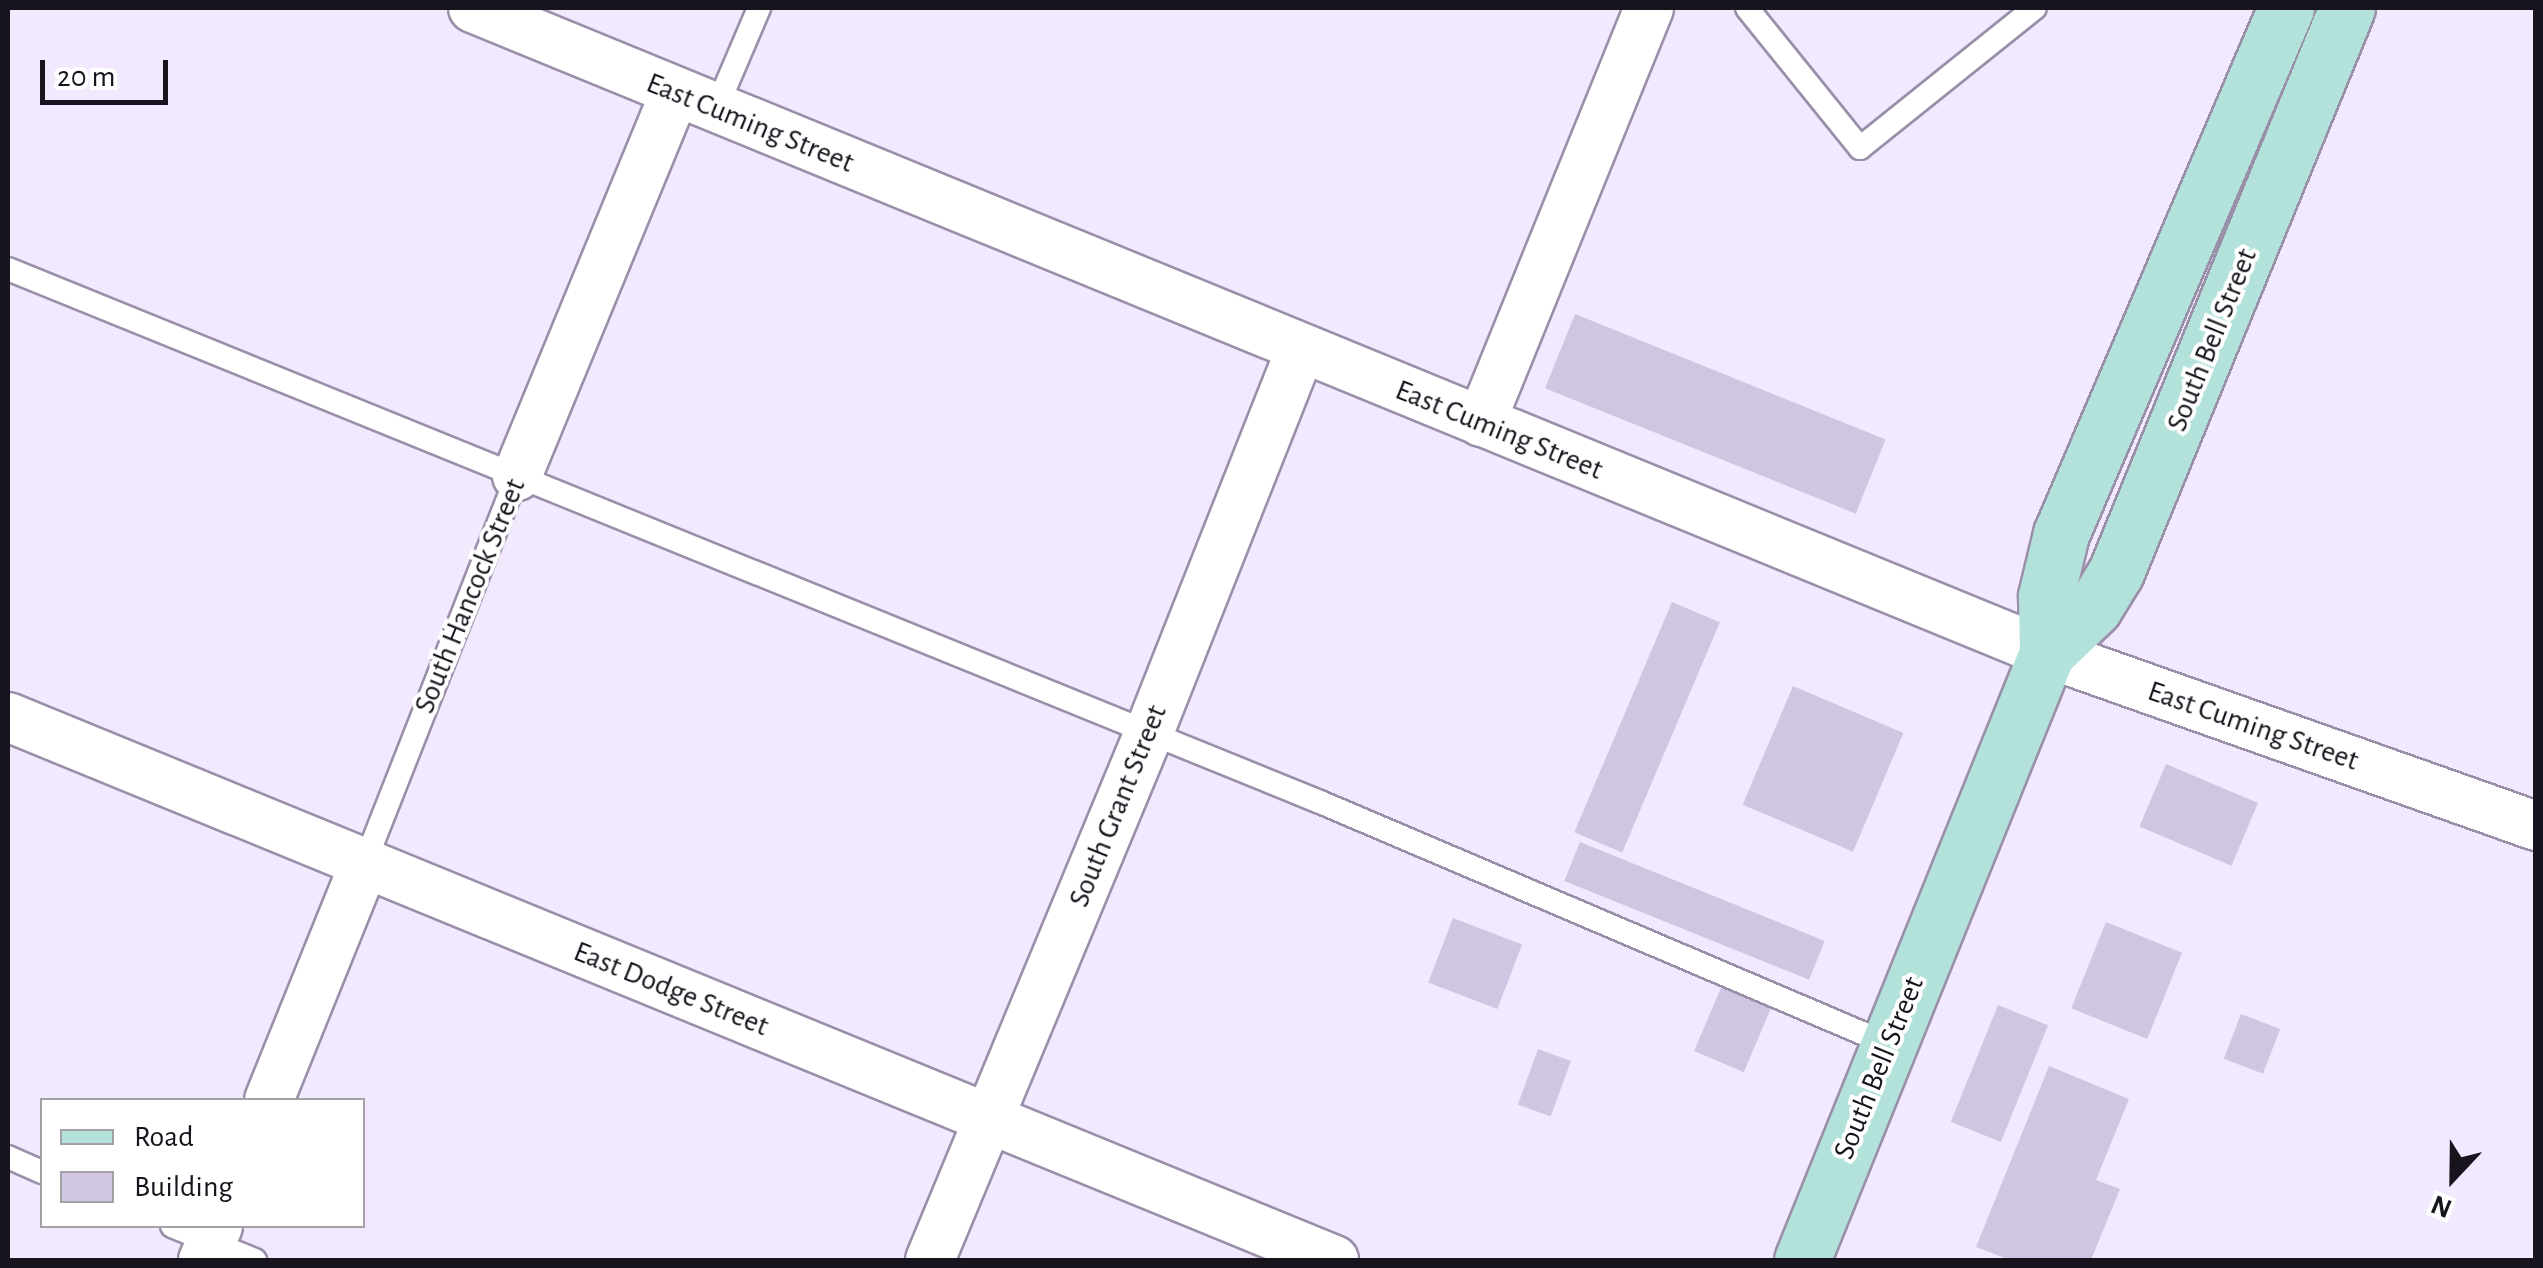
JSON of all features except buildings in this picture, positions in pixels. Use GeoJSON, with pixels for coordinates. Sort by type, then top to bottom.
{"type":"FeatureCollection","features":[{"type":"Feature","properties":{"kind":"main road","name":"South Bell Street"},"geometry":{"type":"LineString","coordinates":[[1802,1260],[2046,653],[2046,596],[2061,534],[2286,8]]}},
{"type":"Feature","properties":{"kind":"main road","name":"South Bell Street"},"geometry":{"type":"LineString","coordinates":[[2046,653],[2094,608],[2116,572],[2346,8]]}},
{"type":"Feature","properties":{"kind":"street","name":"East Cuming Street"},"geometry":{"type":"LineString","coordinates":[[473,8],[2046,653],[2536,826]]}},
{"type":"Feature","properties":{"kind":"street"},"geometry":{"type":"LineString","coordinates":[[1481,422],[1649,8]]}},
{"type":"Feature","properties":{"kind":"street","name":"South Hancock Street"},"geometry":{"type":"LineString","coordinates":[[517,476],[695,100]]}},
{"type":"Feature","properties":{"kind":"street","name":"South Grant Street"},"geometry":{"type":"LineString","coordinates":[[930,1260],[1148,735],[1301,349]]}},
{"type":"Feature","properties":{"kind":"street","name":"East Dodge Street"},"geometry":{"type":"LineString","coordinates":[[8,717],[1334,1260]]}},
{"type":"Feature","properties":{"kind":"street","name":"South Hancock Street"},"geometry":{"type":"LineString","coordinates":[[269,1098],[365,862]]}},
{"type":"Feature","properties":{"kind":"lane"},"geometry":{"type":"LineString","coordinates":[[695,100],[759,8]]}},
{"type":"Feature","properties":{"kind":"lane"},"geometry":{"type":"LineString","coordinates":[[1747,8],[1860,148],[2035,8]]}},
{"type":"Feature","properties":{"kind":"lane"},"geometry":{"type":"LineString","coordinates":[[8,268],[1320,802],[1888,1044]]}},
{"type":"Feature","properties":{"kind":"lane","name":"South Hancock Street"},"geometry":{"type":"LineString","coordinates":[[365,862],[517,476]]}},
{"type":"Feature","properties":{"kind":"lane"},"geometry":{"type":"LineString","coordinates":[[8,1157],[40,1171]]}},
{"type":"Feature","properties":{"kind":"lane"},"geometry":{"type":"LineString","coordinates":[[201,1238],[256,1260]]}}]}
